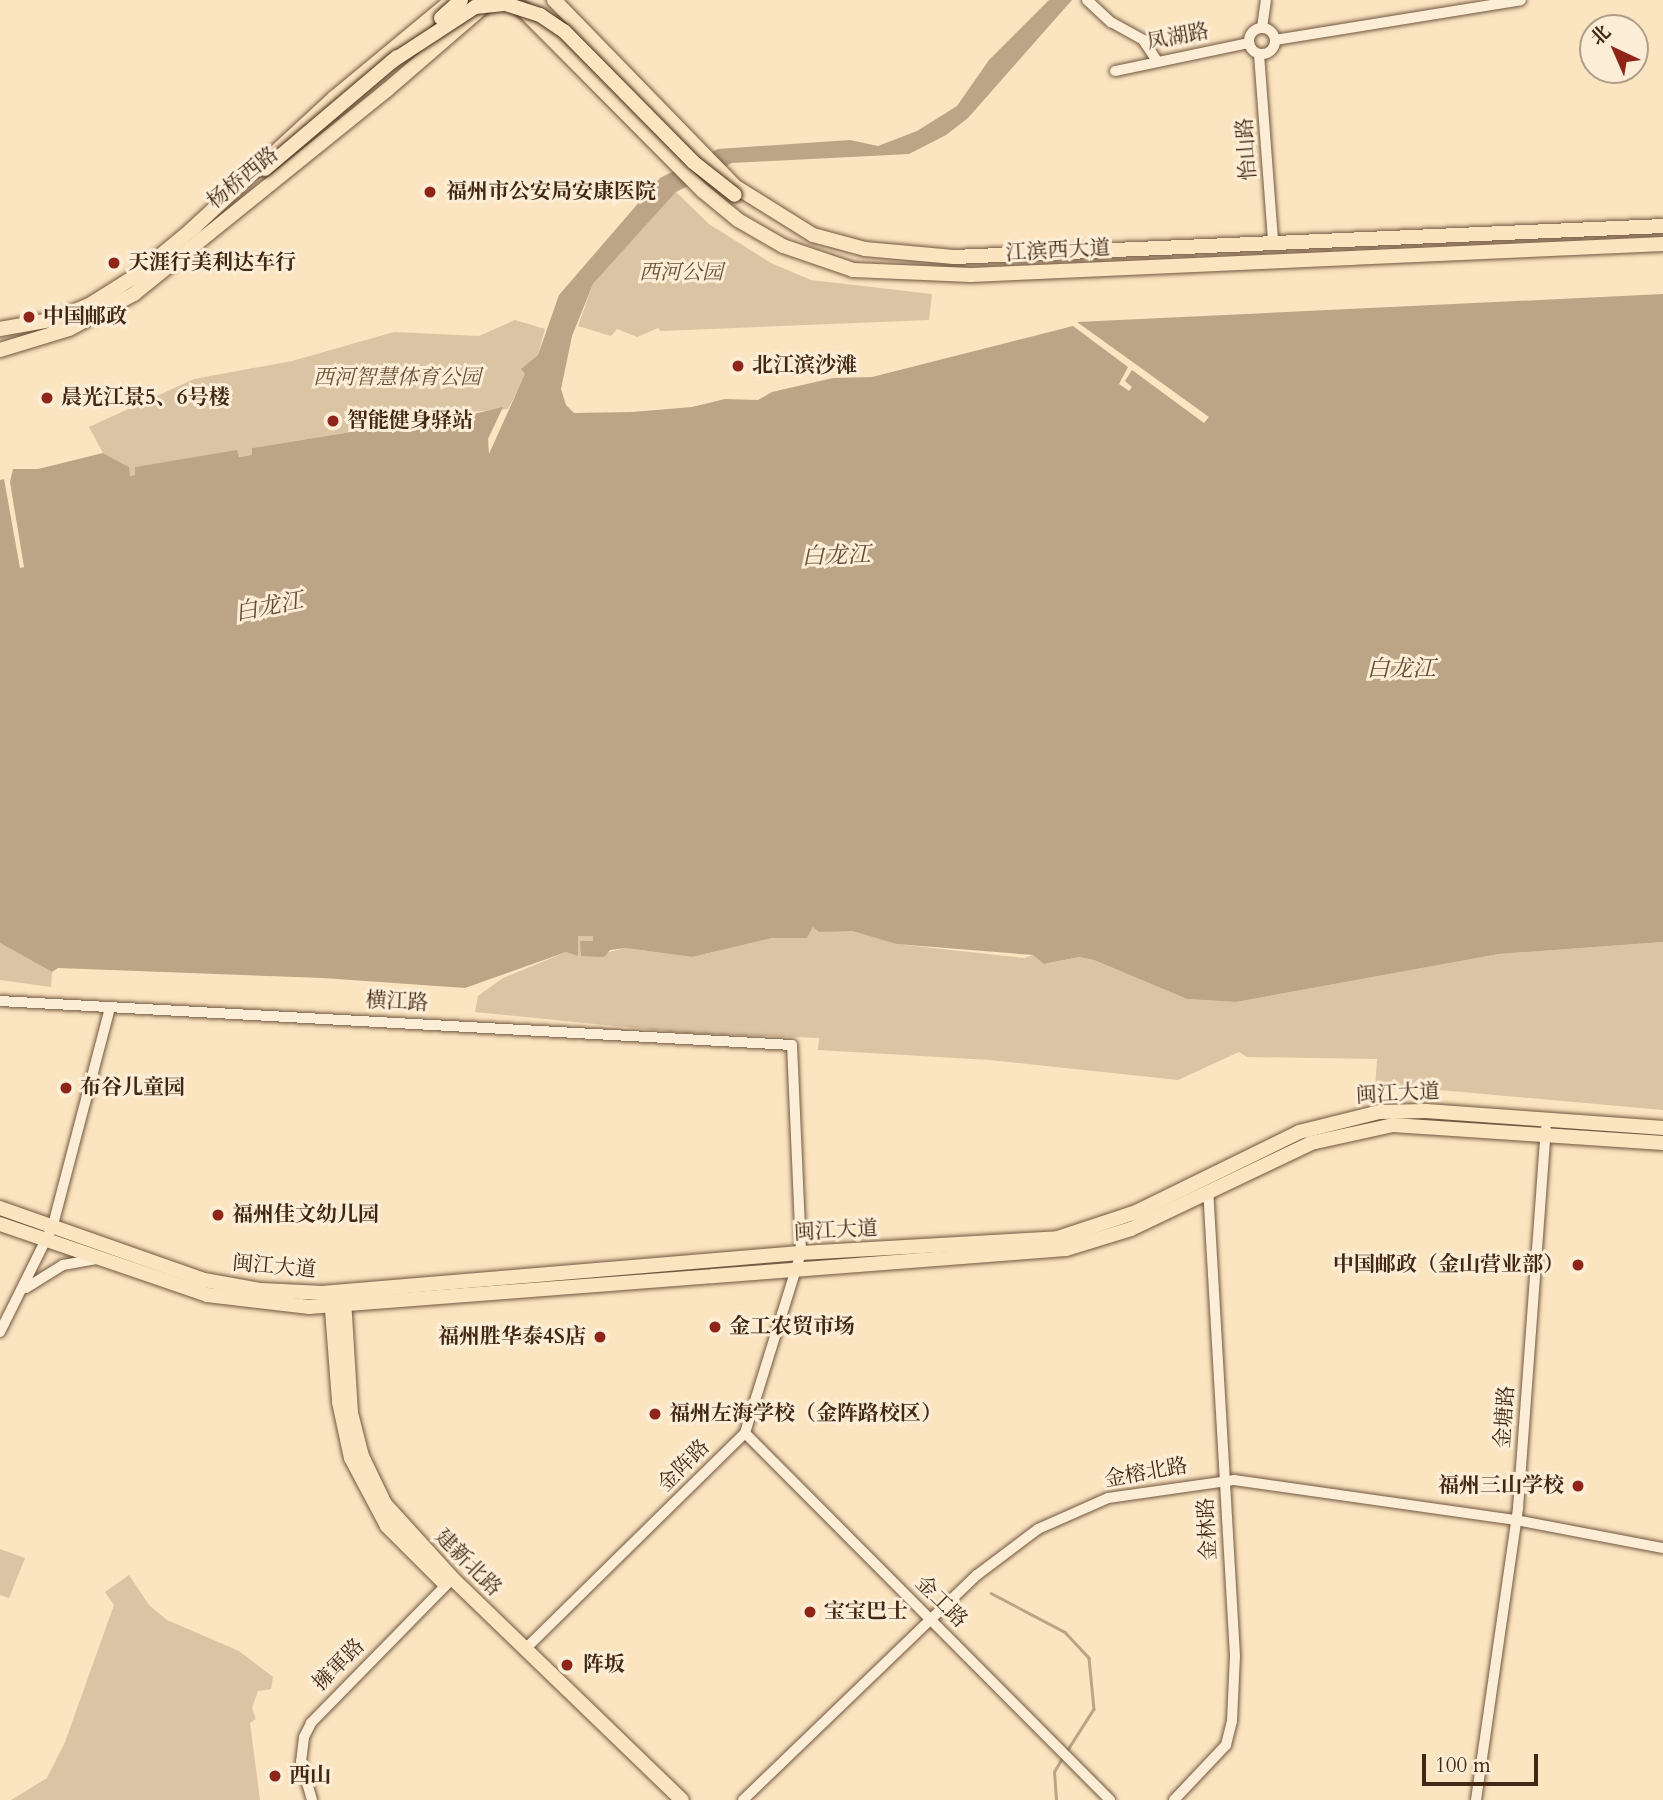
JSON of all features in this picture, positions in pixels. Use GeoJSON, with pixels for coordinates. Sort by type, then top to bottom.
{"type":"FeatureCollection","features":[{"type":"Feature","properties":{"kind":"main road"},"geometry":{"type":"LineString","coordinates":[[191,230],[343,90],[453,0]]}},
{"type":"Feature","properties":{"kind":"main road","name":"杨桥西路"},"geometry":{"type":"LineString","coordinates":[[0,329],[56,318],[91,304],[137,275],[461,0]]}},
{"type":"Feature","properties":{"kind":"main road","name":"杨桥西路"},"geometry":{"type":"LineString","coordinates":[[0,350],[69,329],[134,294],[387,90],[490,0]]}},
{"type":"Feature","properties":{"kind":"main road","name":"江滨西大道"},"geometry":{"type":"LineString","coordinates":[[513,0],[703,191],[738,219],[796,250],[853,270],[971,275],[1663,244]]}},
{"type":"Feature","properties":{"kind":"main road","name":"江滨西大道"},"geometry":{"type":"LineString","coordinates":[[554,0],[723,176],[772,213],[813,235],[865,249],[954,257],[1663,226]]}},
{"type":"Feature","properties":{"kind":"main road"},"geometry":{"type":"LineString","coordinates":[[391,62],[475,7],[506,4],[540,15],[564,31],[693,162],[735,195],[772,213]]}},
{"type":"Feature","properties":{"kind":"main road"},"geometry":{"type":"LineString","coordinates":[[796,250],[812,248],[813,235]]}},
{"type":"Feature","properties":{"kind":"main road"},"geometry":{"type":"LineString","coordinates":[[0,343],[36,338]]}},
{"type":"Feature","properties":{"kind":"main road","name":"闽江大道"},"geometry":{"type":"LineString","coordinates":[[0,1224],[207,1295],[285,1307],[338,1299],[1008,1243],[1078,1234],[1136,1212],[1290,1136],[1353,1117],[1426,1111],[1663,1143]]}},
{"type":"Feature","properties":{"kind":"main road","name":"闽江大道"},"geometry":{"type":"LineString","coordinates":[[800,1259],[1066,1249],[1116,1235],[1311,1143],[1357,1130],[1415,1125],[1663,1128]]}},
{"type":"Feature","properties":{"kind":"main road","name":"闽江大道"},"geometry":{"type":"LineString","coordinates":[[0,1208],[204,1280],[338,1299]]}},
{"type":"Feature","properties":{"kind":"main road","name":"建新北路"},"geometry":{"type":"LineString","coordinates":[[338,1299],[339,1402],[354,1467],[387,1526],[525,1649],[682,1800]]}},
{"type":"Feature","properties":{"kind":"main road","name":"建新北路"},"geometry":{"type":"LineString","coordinates":[[450,1582],[669,1800]]}},
{"type":"Feature","properties":{"kind":"street"},"geometry":{"type":"LineString","coordinates":[[1087,0],[1111,22],[1143,40],[1157,61]]}},
{"type":"Feature","properties":{"kind":"street"},"geometry":{"type":"LineString","coordinates":[[1262,28],[1266,0]]}},
{"type":"Feature","properties":{"kind":"street"},"geometry":{"type":"LineString","coordinates":[[1275,40],[1521,0]]}},
{"type":"Feature","properties":{"kind":"street"},"geometry":{"type":"LineString","coordinates":[[1262,28],[1275,40]]}},
{"type":"Feature","properties":{"kind":"street"},"geometry":{"type":"LineString","coordinates":[[1262,28],[1251,34],[1249,43],[1259,54],[1271,50],[1275,40]]}},
{"type":"Feature","properties":{"kind":"street","name":"凤湖路"},"geometry":{"type":"LineString","coordinates":[[1115,71],[1249,43]]}},
{"type":"Feature","properties":{"kind":"street","name":"怡山路"},"geometry":{"type":"LineString","coordinates":[[1259,54],[1273,242]]}},
{"type":"Feature","properties":{"kind":"street","name":"横江路"},"geometry":{"type":"LineString","coordinates":[[0,1001],[792,1045],[800,1259]]}},
{"type":"Feature","properties":{"kind":"street"},"geometry":{"type":"LineString","coordinates":[[0,1332],[53,1225],[110,1008]]}},
{"type":"Feature","properties":{"kind":"street","name":"金塘路"},"geometry":{"type":"LineString","coordinates":[[1476,1800],[1516,1520],[1546,1126]]}},
{"type":"Feature","properties":{"kind":"street","name":"金林路"},"geometry":{"type":"LineString","coordinates":[[1174,1800],[1220,1752],[1231,1730],[1235,1656],[1208,1192]]}},
{"type":"Feature","properties":{"kind":"street"},"geometry":{"type":"LineString","coordinates":[[19,1295],[53,1270],[100,1258]]}},
{"type":"Feature","properties":{"kind":"street","name":"金阵路"},"geometry":{"type":"LineString","coordinates":[[525,1649],[745,1433],[800,1259]]}},
{"type":"Feature","properties":{"kind":"street","name":"金工路"},"geometry":{"type":"LineString","coordinates":[[745,1433],[1110,1800]]}},
{"type":"Feature","properties":{"kind":"street","name":"金榕北路"},"geometry":{"type":"LineString","coordinates":[[743,1800],[929,1618],[1015,1545],[1068,1513],[1126,1493],[1225,1480],[1516,1520],[1663,1548]]}},
{"type":"Feature","properties":{"kind":"street","name":"擁軍路"},"geometry":{"type":"LineString","coordinates":[[312,1800],[302,1762],[304,1737],[311,1723],[450,1582]]}},
{"type":"Feature","properties":{"kind":"green space","name":"西河公园"},"geometry":{"type":"Polygon","coordinates":[[[676,192],[709,224],[771,263],[811,280],[932,294],[929,320],[661,331],[658,328],[637,337],[617,329],[611,336],[578,326],[593,284],[676,192]]]}},
{"type":"Feature","properties":{"kind":"green space","name":"西河智慧体育公园"},"geometry":{"type":"Polygon","coordinates":[[[515,320],[545,329],[538,355],[522,369],[526,374],[508,409],[469,412],[461,420],[423,426],[406,423],[252,448],[253,455],[238,457],[237,451],[135,467],[135,475],[129,476],[129,467],[103,453],[89,427],[194,379],[292,361],[394,332],[479,336],[515,320]]]}},
{"type":"Feature","properties":{"kind":"green space"},"geometry":{"type":"Polygon","coordinates":[[[813,927],[852,931],[896,944],[1024,958],[1033,955],[1045,964],[1079,957],[1094,960],[1187,999],[1236,1002],[1499,954],[1663,942],[1663,1110],[1417,1088],[1375,1089],[1377,1059],[1247,1057],[1239,1052],[1178,1080],[990,1060],[818,1050],[819,1038],[686,1033],[475,1012],[478,996],[503,978],[566,952],[578,936],[593,936],[605,953],[626,948],[692,957],[772,938],[807,938],[813,927]]]}},
{"type":"Feature","properties":{"kind":"green space"},"geometry":{"type":"Polygon","coordinates":[[[0,943],[52,972],[51,987],[0,980],[0,943]]]}},
{"type":"Feature","properties":{"kind":"green space"},"geometry":{"type":"Polygon","coordinates":[[[0,1549],[25,1558],[9,1598],[0,1595],[0,1549]]]}},
{"type":"Feature","properties":{"kind":"green space"},"geometry":{"type":"Polygon","coordinates":[[[129,1575],[149,1605],[167,1620],[239,1651],[273,1677],[271,1689],[258,1691],[252,1708],[256,1719],[250,1723],[260,1800],[11,1800],[47,1778],[65,1742],[114,1605],[105,1592],[129,1575]]]}},
{"type":"Feature","properties":{"kind":"water","name":"白龙江"},"geometry":{"type":"Polygon","coordinates":[[[1049,0],[1072,0],[968,118],[946,135],[909,154],[732,163],[676,192],[593,284],[572,336],[561,389],[566,405],[574,413],[632,412],[692,407],[725,399],[758,400],[772,392],[833,378],[872,377],[1073,326],[1128,367],[1119,384],[1129,391],[1132,387],[1125,381],[1132,370],[1204,423],[1209,417],[1077,322],[1663,294],[1663,942],[1499,954],[1236,1002],[1187,999],[1094,960],[1079,957],[1044,964],[1033,955],[896,944],[852,931],[819,932],[813,927],[807,938],[772,938],[692,957],[626,948],[610,950],[604,957],[581,956],[580,941],[593,941],[593,936],[578,936],[578,956],[566,952],[465,988],[323,978],[58,968],[52,972],[0,943],[0,480],[4,479],[20,568],[24,567],[10,482],[13,469],[38,469],[103,453],[129,467],[130,476],[135,475],[135,467],[237,450],[239,457],[252,455],[252,448],[406,423],[423,426],[503,407],[488,439],[489,454],[525,374],[521,369],[538,355],[559,295],[660,178],[718,149],[850,140],[878,146],[917,131],[957,106],[989,60],[1049,0]]]}},
{"type":"Feature","properties":{"kind":"waterway"},"geometry":{"type":"LineString","coordinates":[[991,1593],[1065,1632],[1089,1658],[1094,1709],[1066,1753]]}},
{"type":"Feature","properties":{"kind":"waterway"},"geometry":{"type":"LineString","coordinates":[[1056,1800],[1054,1772],[1062,1758]]}},
{"type":"Feature","properties":{"kind":"place","name":"福州市公安局安康医院"},"geometry":{"type":"Point","coordinates":[430,192]}},
{"type":"Feature","properties":{"kind":"place","name":"天涯行美利达车行"},"geometry":{"type":"Point","coordinates":[114,263]}},
{"type":"Feature","properties":{"kind":"place","name":"中国邮政"},"geometry":{"type":"Point","coordinates":[29,317]}},
{"type":"Feature","properties":{"kind":"place","name":"北江滨沙滩"},"geometry":{"type":"Point","coordinates":[738,366]}},
{"type":"Feature","properties":{"kind":"place","name":"晨光江景5、6号楼"},"geometry":{"type":"Point","coordinates":[47,398]}},
{"type":"Feature","properties":{"kind":"place","name":"智能健身驿站"},"geometry":{"type":"Point","coordinates":[333,421]}},
{"type":"Feature","properties":{"kind":"place","name":"布谷儿童园"},"geometry":{"type":"Point","coordinates":[66,1088]}},
{"type":"Feature","properties":{"kind":"place","name":"福州佳文幼儿园"},"geometry":{"type":"Point","coordinates":[218,1215]}},
{"type":"Feature","properties":{"kind":"place","name":"中国邮政（金山营业部）"},"geometry":{"type":"Point","coordinates":[1578,1265]}},
{"type":"Feature","properties":{"kind":"place","name":"金工农贸市场"},"geometry":{"type":"Point","coordinates":[715,1327]}},
{"type":"Feature","properties":{"kind":"place","name":"福州胜华泰4S店"},"geometry":{"type":"Point","coordinates":[600,1337]}},
{"type":"Feature","properties":{"kind":"place","name":"福州左海学校（金阵路校区）"},"geometry":{"type":"Point","coordinates":[655,1414]}},
{"type":"Feature","properties":{"kind":"place","name":"福州三山学校"},"geometry":{"type":"Point","coordinates":[1578,1486]}},
{"type":"Feature","properties":{"kind":"place","name":"宝宝巴士"},"geometry":{"type":"Point","coordinates":[810,1612]}},
{"type":"Feature","properties":{"kind":"place","name":"阵坂"},"geometry":{"type":"Point","coordinates":[567,1665]}},
{"type":"Feature","properties":{"kind":"place","name":"西山"},"geometry":{"type":"Point","coordinates":[275,1776]}}]}
